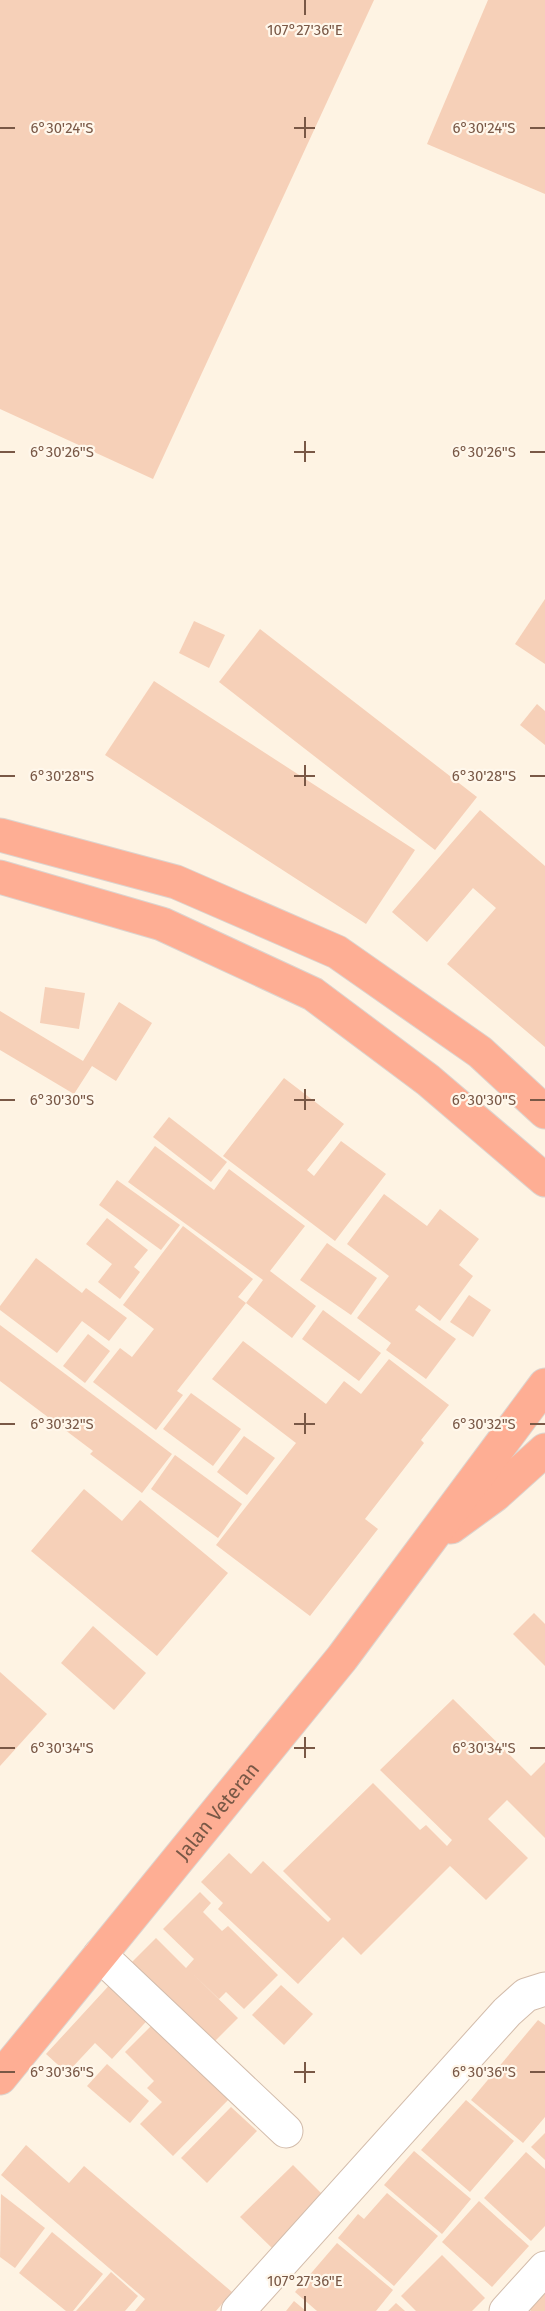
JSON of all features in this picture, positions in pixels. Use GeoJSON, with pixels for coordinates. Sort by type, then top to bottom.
{"type":"FeatureCollection","features":[{"type":"Feature","properties":{"kind":"highway"},"geometry":{"type":"LineString","coordinates":[[0,836],[176,882],[337,952],[480,1052],[545,1112]]}},
{"type":"Feature","properties":{"kind":"highway"},"geometry":{"type":"LineString","coordinates":[[0,877],[162,924],[313,994],[428,1080],[542,1179]]}},
{"type":"Feature","properties":{"kind":"highway","name":"Jalan Veteran"},"geometry":{"type":"LineString","coordinates":[[0,2078],[342,1658],[492,1453],[545,1385]]}},
{"type":"Feature","properties":{"kind":"highway","name":"Jalan Veteran"},"geometry":{"type":"LineString","coordinates":[[429,1542],[495,1495],[545,1450]]}},
{"type":"Feature","properties":{"kind":"street"},"geometry":{"type":"LineString","coordinates":[[100,1955],[286,2131]]}},
{"type":"Feature","properties":{"kind":"street"},"geometry":{"type":"LineString","coordinates":[[238,2311],[507,2012],[526,1995],[545,1989]]}},
{"type":"Feature","properties":{"kind":"street"},"geometry":{"type":"LineString","coordinates":[[506,2311],[545,2268]]}},
{"type":"Feature","properties":{"kind":"building"},"geometry":{"type":"Polygon","coordinates":[[[0,0],[374,0],[153,479],[0,409],[0,0]]]}},
{"type":"Feature","properties":{"kind":"building"},"geometry":{"type":"Polygon","coordinates":[[[488,0],[545,0],[545,194],[427,144],[488,0]]]}},
{"type":"Feature","properties":{"kind":"building"},"geometry":{"type":"Polygon","coordinates":[[[545,599],[545,664],[515,644],[545,599]]]}},
{"type":"Feature","properties":{"kind":"building"},"geometry":{"type":"Polygon","coordinates":[[[194,621],[225,635],[209,668],[179,653],[194,621]]]}},
{"type":"Feature","properties":{"kind":"building"},"geometry":{"type":"Polygon","coordinates":[[[260,629],[477,797],[435,850],[219,682],[260,629]]]}},
{"type":"Feature","properties":{"kind":"building"},"geometry":{"type":"Polygon","coordinates":[[[154,681],[415,850],[366,924],[105,755],[154,681]]]}},
{"type":"Feature","properties":{"kind":"building"},"geometry":{"type":"Polygon","coordinates":[[[537,704],[545,711],[545,745],[520,725],[537,704]]]}},
{"type":"Feature","properties":{"kind":"building"},"geometry":{"type":"Polygon","coordinates":[[[480,810],[545,866],[545,1047],[447,964],[496,908],[473,888],[427,942],[392,912],[480,810]]]}},
{"type":"Feature","properties":{"kind":"building"},"geometry":{"type":"Polygon","coordinates":[[[45,987],[85,993],[79,1029],[40,1023],[45,987]]]}},
{"type":"Feature","properties":{"kind":"building"},"geometry":{"type":"Polygon","coordinates":[[[119,1002],[152,1023],[116,1081],[92,1066],[74,1094],[0,1050],[0,1011],[83,1061],[119,1002]]]}},
{"type":"Feature","properties":{"kind":"building"},"geometry":{"type":"Polygon","coordinates":[[[284,1078],[344,1124],[307,1170],[314,1176],[341,1141],[386,1174],[335,1241],[223,1156],[284,1078]]]}},
{"type":"Feature","properties":{"kind":"building"},"geometry":{"type":"Polygon","coordinates":[[[169,1117],[227,1162],[211,1182],[153,1137],[169,1117]]]}},
{"type":"Feature","properties":{"kind":"building"},"geometry":{"type":"Polygon","coordinates":[[[155,1146],[214,1190],[229,1169],[305,1226],[270,1271],[316,1306],[292,1338],[246,1303],[263,1280],[128,1182],[155,1146]]]}},
{"type":"Feature","properties":{"kind":"building"},"geometry":{"type":"Polygon","coordinates":[[[117,1180],[180,1225],[161,1250],[99,1205],[117,1180]]]}},
{"type":"Feature","properties":{"kind":"building"},"geometry":{"type":"Polygon","coordinates":[[[384,1194],[427,1226],[440,1209],[479,1239],[459,1265],[473,1276],[440,1321],[419,1305],[415,1310],[456,1339],[426,1379],[386,1350],[391,1343],[357,1318],[389,1276],[347,1244],[384,1194]]]}},
{"type":"Feature","properties":{"kind":"building"},"geometry":{"type":"Polygon","coordinates":[[[107,1218],[148,1250],[134,1267],[140,1272],[120,1299],[98,1282],[112,1264],[86,1244],[107,1218]]]}},
{"type":"Feature","properties":{"kind":"building"},"geometry":{"type":"Polygon","coordinates":[[[183,1226],[253,1279],[238,1297],[246,1303],[177,1391],[183,1395],[156,1430],[93,1382],[120,1348],[132,1357],[154,1329],[123,1305],[183,1226]]]}},
{"type":"Feature","properties":{"kind":"building"},"geometry":{"type":"Polygon","coordinates":[[[327,1243],[377,1278],[351,1315],[300,1280],[327,1243]]]}},
{"type":"Feature","properties":{"kind":"building"},"geometry":{"type":"Polygon","coordinates":[[[36,1258],[82,1293],[86,1288],[127,1318],[109,1341],[82,1321],[57,1353],[0,1310],[0,1306],[36,1258]]]}},
{"type":"Feature","properties":{"kind":"building"},"geometry":{"type":"Polygon","coordinates":[[[469,1295],[491,1310],[473,1337],[450,1322],[469,1295]]]}},
{"type":"Feature","properties":{"kind":"building"},"geometry":{"type":"Polygon","coordinates":[[[323,1310],[381,1353],[359,1381],[302,1339],[323,1310]]]}},
{"type":"Feature","properties":{"kind":"building"},"geometry":{"type":"Polygon","coordinates":[[[0,1325],[172,1454],[142,1493],[90,1454],[93,1451],[0,1381],[0,1325]]]}},
{"type":"Feature","properties":{"kind":"building"},"geometry":{"type":"Polygon","coordinates":[[[88,1334],[110,1351],[85,1383],[63,1366],[88,1334]]]}},
{"type":"Feature","properties":{"kind":"building"},"geometry":{"type":"Polygon","coordinates":[[[243,1341],[326,1404],[344,1381],[361,1394],[389,1359],[449,1405],[421,1440],[424,1443],[365,1519],[378,1529],[310,1616],[216,1545],[296,1443],[212,1379],[243,1341]]]}},
{"type":"Feature","properties":{"kind":"building"},"geometry":{"type":"Polygon","coordinates":[[[191,1393],[241,1429],[213,1466],[163,1429],[191,1393]]]}},
{"type":"Feature","properties":{"kind":"building"},"geometry":{"type":"Polygon","coordinates":[[[244,1436],[275,1458],[247,1495],[217,1472],[244,1436]]]}},
{"type":"Feature","properties":{"kind":"building"},"geometry":{"type":"Polygon","coordinates":[[[175,1455],[242,1504],[218,1538],[151,1489],[175,1455]]]}},
{"type":"Feature","properties":{"kind":"building"},"geometry":{"type":"Polygon","coordinates":[[[84,1489],[122,1521],[140,1500],[228,1573],[157,1656],[31,1551],[84,1489]]]}},
{"type":"Feature","properties":{"kind":"building"},"geometry":{"type":"Polygon","coordinates":[[[534,1613],[545,1624],[545,1666],[513,1634],[534,1613]]]}},
{"type":"Feature","properties":{"kind":"building"},"geometry":{"type":"Polygon","coordinates":[[[93,1626],[146,1673],[114,1710],[61,1663],[93,1626]]]}},
{"type":"Feature","properties":{"kind":"building"},"geometry":{"type":"Polygon","coordinates":[[[0,1672],[47,1714],[0,1766],[0,1672]]]}},
{"type":"Feature","properties":{"kind":"building"},"geometry":{"type":"Polygon","coordinates":[[[453,1699],[531,1776],[545,1762],[545,1838],[507,1800],[488,1819],[528,1858],[486,1900],[450,1866],[361,1955],[343,1937],[298,1984],[218,1909],[223,1903],[201,1882],[229,1853],[251,1874],[263,1861],[328,1922],[331,1919],[283,1871],[373,1783],[420,1830],[426,1825],[447,1846],[452,1840],[380,1770],[453,1699]]]}},
{"type":"Feature","properties":{"kind":"building"},"geometry":{"type":"Polygon","coordinates":[[[200,1892],[211,1903],[203,1912],[222,1931],[228,1926],[278,1975],[244,2009],[226,1992],[219,1999],[193,1974],[238,2018],[206,2050],[124,1970],[156,1938],[186,1968],[194,1959],[163,1929],[200,1892]]]}},
{"type":"Feature","properties":{"kind":"building"},"geometry":{"type":"Polygon","coordinates":[[[115,1979],[153,2014],[112,2059],[95,2043],[67,2073],[46,2054],[115,1979]]]}},
{"type":"Feature","properties":{"kind":"building"},"geometry":{"type":"Polygon","coordinates":[[[281,1985],[313,2014],[284,2045],[252,2015],[281,1985]]]}},
{"type":"Feature","properties":{"kind":"building"},"geometry":{"type":"Polygon","coordinates":[[[538,2020],[545,2025],[545,2117],[523,2143],[471,2100],[538,2020]]]}},
{"type":"Feature","properties":{"kind":"building"},"geometry":{"type":"Polygon","coordinates":[[[153,2024],[230,2098],[173,2156],[140,2124],[162,2102],[147,2088],[154,2081],[125,2052],[153,2024]]]}},
{"type":"Feature","properties":{"kind":"building"},"geometry":{"type":"Polygon","coordinates":[[[107,2064],[149,2101],[130,2123],[87,2086],[107,2064]]]}},
{"type":"Feature","properties":{"kind":"building"},"geometry":{"type":"Polygon","coordinates":[[[466,2100],[514,2141],[470,2192],[421,2150],[466,2100]]]}},
{"type":"Feature","properties":{"kind":"building"},"geometry":{"type":"Polygon","coordinates":[[[231,2107],[257,2131],[207,2183],[181,2158],[231,2107]]]}},
{"type":"Feature","properties":{"kind":"building"},"geometry":{"type":"Polygon","coordinates":[[[545,2133],[545,2160],[531,2147],[545,2133]]]}},
{"type":"Feature","properties":{"kind":"building"},"geometry":{"type":"Polygon","coordinates":[[[26,2145],[69,2183],[84,2166],[232,2292],[216,2311],[135,2311],[145,2299],[1,2175],[26,2145]]]}},
{"type":"Feature","properties":{"kind":"building"},"geometry":{"type":"Polygon","coordinates":[[[414,2151],[471,2199],[442,2234],[384,2185],[414,2151]]]}},
{"type":"Feature","properties":{"kind":"building"},"geometry":{"type":"Polygon","coordinates":[[[526,2152],[545,2169],[545,2226],[531,2241],[484,2198],[526,2152]]]}},
{"type":"Feature","properties":{"kind":"building"},"geometry":{"type":"Polygon","coordinates":[[[293,2165],[326,2198],[274,2250],[240,2217],[293,2165]]]}},
{"type":"Feature","properties":{"kind":"building"},"geometry":{"type":"Polygon","coordinates":[[[387,2193],[438,2236],[394,2286],[338,2238],[358,2214],[364,2219],[387,2193]]]}},
{"type":"Feature","properties":{"kind":"building"},"geometry":{"type":"Polygon","coordinates":[[[1,2194],[45,2228],[15,2268],[0,2257],[1,2194]]]}},
{"type":"Feature","properties":{"kind":"building"},"geometry":{"type":"Polygon","coordinates":[[[479,2201],[529,2246],[492,2287],[442,2242],[479,2201]]]}},
{"type":"Feature","properties":{"kind":"building"},"geometry":{"type":"Polygon","coordinates":[[[52,2232],[103,2274],[73,2311],[66,2311],[19,2273],[52,2232]]]}},
{"type":"Feature","properties":{"kind":"building"},"geometry":{"type":"Polygon","coordinates":[[[337,2243],[393,2290],[376,2311],[317,2311],[295,2292],[337,2243]]]}},
{"type":"Feature","properties":{"kind":"building"},"geometry":{"type":"Polygon","coordinates":[[[442,2255],[485,2298],[472,2311],[416,2311],[401,2296],[442,2255]]]}},
{"type":"Feature","properties":{"kind":"building"},"geometry":{"type":"Polygon","coordinates":[[[111,2272],[138,2296],[125,2311],[76,2311],[111,2272]]]}},
{"type":"Feature","properties":{"kind":"building"},"geometry":{"type":"Polygon","coordinates":[[[545,2288],[545,2311],[531,2311],[527,2307],[545,2288]]]}},
{"type":"Feature","properties":{"kind":"building"},"geometry":{"type":"Polygon","coordinates":[[[294,2301],[306,2311],[286,2311],[294,2301]]]}},
{"type":"Feature","properties":{"kind":"building"},"geometry":{"type":"Polygon","coordinates":[[[396,2303],[405,2311],[388,2311],[396,2303]]]}}]}
